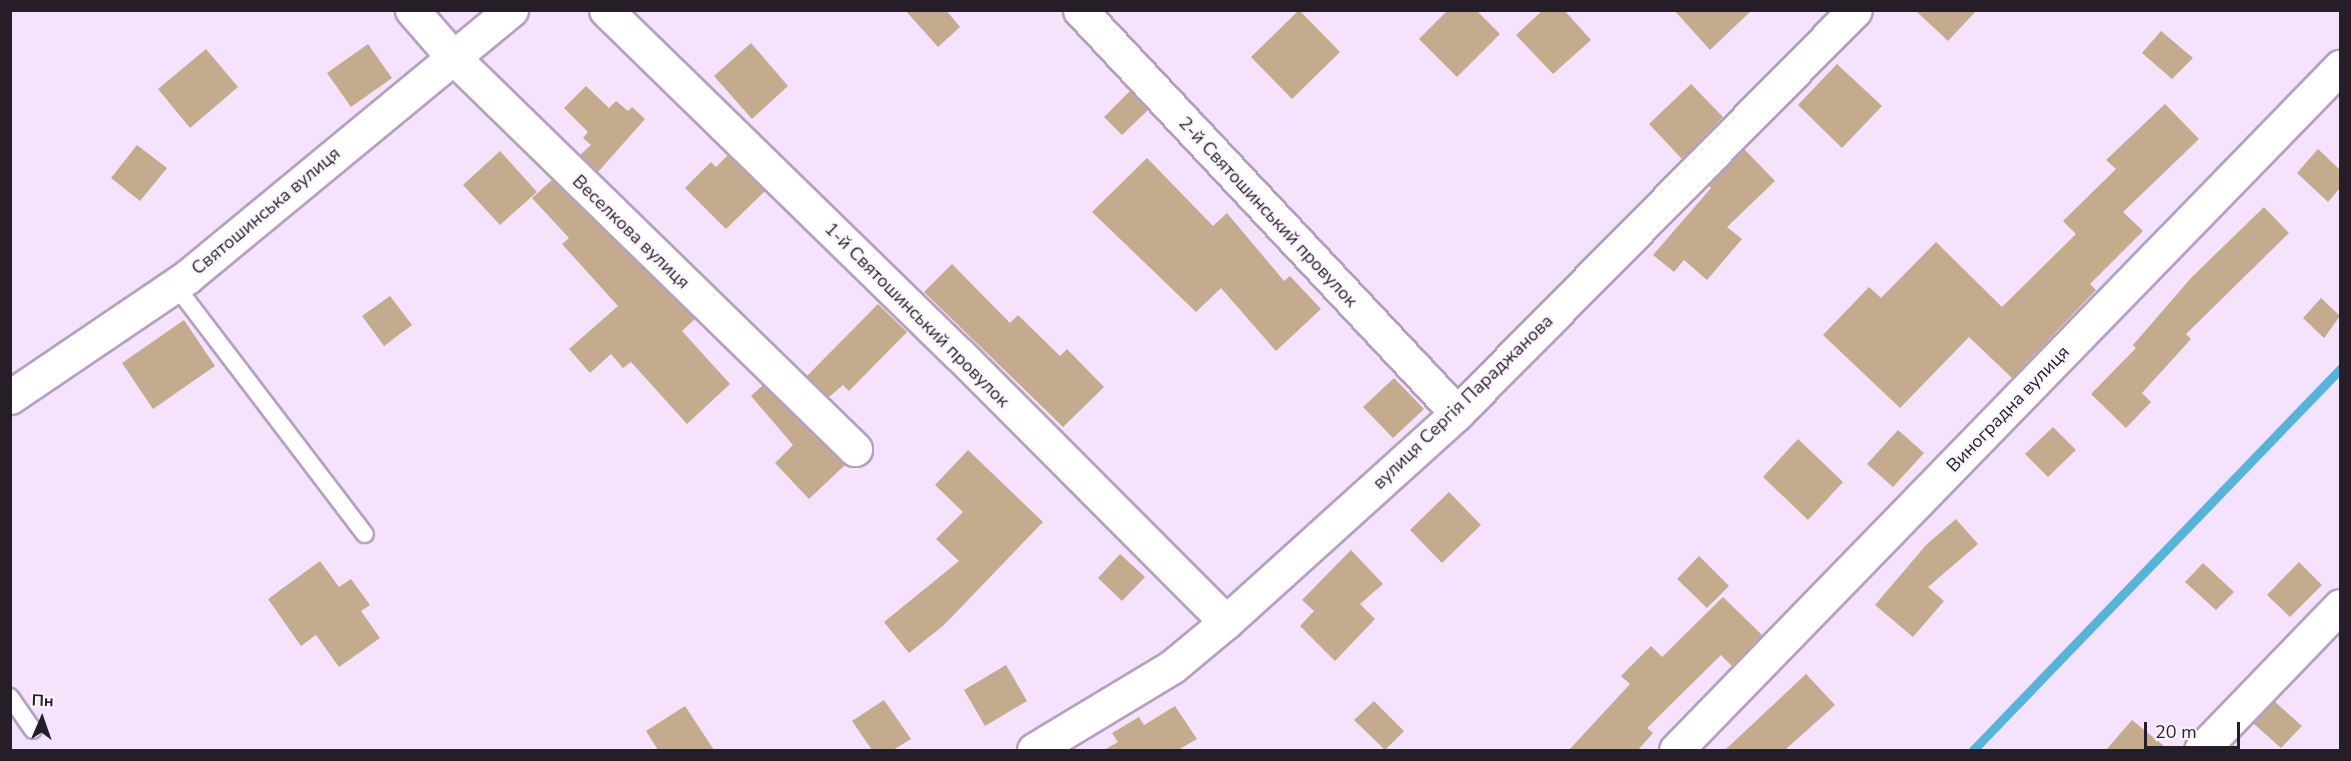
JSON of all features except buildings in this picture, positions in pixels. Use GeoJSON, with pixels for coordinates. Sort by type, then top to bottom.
{"type":"FeatureCollection","features":[{"type":"Feature","properties":{"kind":"street","name":"Веселкова вулиця"},"geometry":{"type":"LineString","coordinates":[[412,10],[452,56],[855,449]]}},
{"type":"Feature","properties":{"kind":"street","name":"Святошинська вулиця"},"geometry":{"type":"LineString","coordinates":[[10,397],[176,285],[452,56],[511,10]]}},
{"type":"Feature","properties":{"kind":"street","name":"1-й Святошинський провулок"},"geometry":{"type":"LineString","coordinates":[[606,10],[959,354],[1226,622]]}},
{"type":"Feature","properties":{"kind":"street","name":"2-й Святошинський провулок"},"geometry":{"type":"LineString","coordinates":[[1080,10],[1457,412]]}},
{"type":"Feature","properties":{"kind":"street","name":"вулиця Сергія Параджанова"},"geometry":{"type":"LineString","coordinates":[[1034,750],[1173,666],[1226,622],[1457,412],[1855,10]]}},
{"type":"Feature","properties":{"kind":"street","name":"Виноградна вулиця"},"geometry":{"type":"LineString","coordinates":[[1676,750],[2340,67]]}},
{"type":"Feature","properties":{"kind":"street"},"geometry":{"type":"LineString","coordinates":[[2201,750],[2340,606]]}},
{"type":"Feature","properties":{"kind":"lane"},"geometry":{"type":"LineString","coordinates":[[176,285],[365,534]]}},
{"type":"Feature","properties":{"kind":"lane"},"geometry":{"type":"LineString","coordinates":[[10,697],[33,730]]}},
{"type":"Feature","properties":{"kind":"waterway"},"geometry":{"type":"LineString","coordinates":[[1973,750],[2340,369]]}}]}
